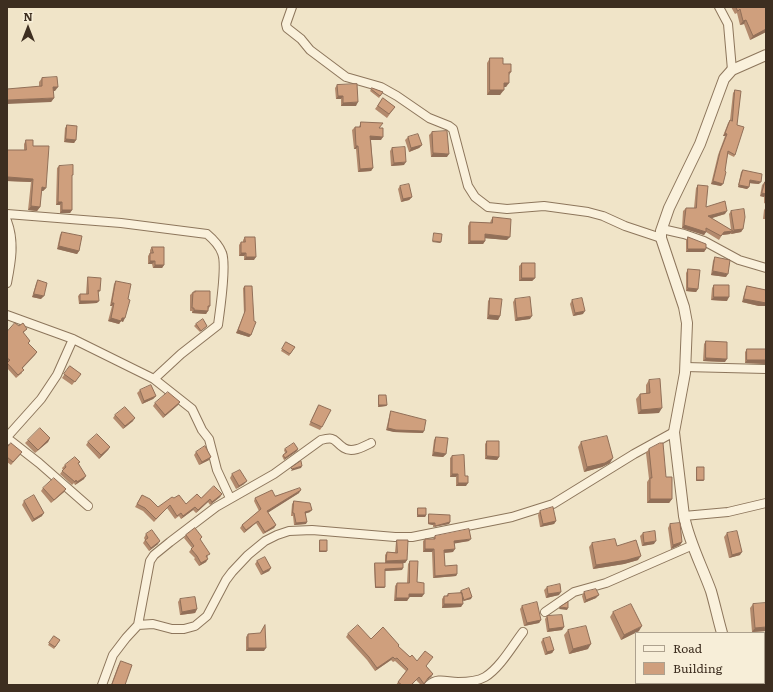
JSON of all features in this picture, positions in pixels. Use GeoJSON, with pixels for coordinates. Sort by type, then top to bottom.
{"type":"FeatureCollection","features":[{"type":"Feature","properties":{"kind":"street"},"geometry":{"type":"LineString","coordinates":[[292,7],[286,26],[287,28],[316,54],[346,77],[381,87],[398,96],[429,118],[453,129],[468,186],[475,197],[488,207],[507,209],[544,206],[588,212],[604,216],[625,226],[661,234],[684,234],[704,241],[739,260],[766,268]]}},
{"type":"Feature","properties":{"kind":"street"},"geometry":{"type":"LineString","coordinates":[[719,7],[728,24],[732,70]]}},
{"type":"Feature","properties":{"kind":"street"},"geometry":{"type":"LineString","coordinates":[[722,632],[711,592],[693,545],[684,516],[674,432],[685,368],[687,323],[684,307],[661,234],[669,208],[700,144],[724,79],[732,70],[766,55]]}},
{"type":"Feature","properties":{"kind":"street"},"geometry":{"type":"LineString","coordinates":[[7,214],[121,223],[207,234],[213,238],[222,254],[224,264],[218,325],[181,354],[154,379]]}},
{"type":"Feature","properties":{"kind":"street"},"geometry":{"type":"LineString","coordinates":[[7,221],[12,241],[12,258],[7,283]]}},
{"type":"Feature","properties":{"kind":"street"},"geometry":{"type":"LineString","coordinates":[[7,315],[73,339],[154,379],[192,409],[202,430],[209,439],[217,470],[230,498]]}},
{"type":"Feature","properties":{"kind":"street"},"geometry":{"type":"LineString","coordinates":[[73,339],[56,375],[41,400],[7,438],[39,463],[88,506]]}},
{"type":"Feature","properties":{"kind":"street"},"geometry":{"type":"LineString","coordinates":[[685,368],[766,369]]}},
{"type":"Feature","properties":{"kind":"street"},"geometry":{"type":"LineString","coordinates":[[138,625],[153,624],[172,629],[184,629],[195,626],[207,616],[226,580],[232,572],[248,555],[265,541],[277,535],[289,531],[312,530],[412,537],[512,517],[553,504],[596,479],[634,454],[674,432]]}},
{"type":"Feature","properties":{"kind":"street"},"geometry":{"type":"LineString","coordinates":[[102,685],[113,655],[138,625],[149,563],[154,556],[230,498],[274,474],[321,440],[329,438],[337,441],[344,448],[357,449],[371,443]]}},
{"type":"Feature","properties":{"kind":"street"},"geometry":{"type":"LineString","coordinates":[[684,516],[728,512],[766,503]]}},
{"type":"Feature","properties":{"kind":"street"},"geometry":{"type":"LineString","coordinates":[[546,612],[574,592],[606,583],[693,545]]}},
{"type":"Feature","properties":{"kind":"street"},"geometry":{"type":"LineString","coordinates":[[429,685],[439,680],[460,682],[475,681],[486,676],[496,668],[522,632]]}},
{"type":"Feature","properties":{"kind":"building"},"geometry":{"type":"Polygon","coordinates":[[[736,7],[766,7],[766,29],[753,36],[746,20],[743,21],[740,9],[738,11],[736,7]]]}},
{"type":"Feature","properties":{"kind":"building"},"geometry":{"type":"Polygon","coordinates":[[[490,58],[503,58],[503,64],[511,64],[509,83],[504,83],[504,90],[490,90],[490,58]]]}},
{"type":"Feature","properties":{"kind":"building"},"geometry":{"type":"Polygon","coordinates":[[[57,77],[58,87],[53,87],[54,98],[7,100],[7,89],[42,86],[42,78],[57,77]]]}},
{"type":"Feature","properties":{"kind":"building"},"geometry":{"type":"Polygon","coordinates":[[[357,84],[358,102],[343,103],[343,96],[338,96],[337,85],[357,84]]]}},
{"type":"Feature","properties":{"kind":"building"},"geometry":{"type":"Polygon","coordinates":[[[372,88],[383,92],[380,96],[371,89],[372,88]]]}},
{"type":"Feature","properties":{"kind":"building"},"geometry":{"type":"Polygon","coordinates":[[[735,90],[741,91],[737,125],[744,127],[735,155],[728,151],[723,184],[713,181],[720,152],[727,134],[725,133],[730,120],[732,121],[735,90]]]}},
{"type":"Feature","properties":{"kind":"building"},"geometry":{"type":"Polygon","coordinates":[[[383,98],[395,107],[389,114],[378,106],[383,98]]]}},
{"type":"Feature","properties":{"kind":"building"},"geometry":{"type":"Polygon","coordinates":[[[361,122],[383,123],[379,128],[383,128],[383,137],[370,136],[373,168],[360,169],[358,146],[356,146],[355,127],[360,127],[361,122]]]}},
{"type":"Feature","properties":{"kind":"building"},"geometry":{"type":"Polygon","coordinates":[[[67,125],[77,126],[76,140],[66,139],[67,125]]]}},
{"type":"Feature","properties":{"kind":"building"},"geometry":{"type":"Polygon","coordinates":[[[447,131],[449,154],[433,153],[432,132],[447,131]]]}},
{"type":"Feature","properties":{"kind":"building"},"geometry":{"type":"Polygon","coordinates":[[[418,134],[422,145],[411,148],[408,137],[418,134]]]}},
{"type":"Feature","properties":{"kind":"building"},"geometry":{"type":"Polygon","coordinates":[[[26,140],[33,140],[33,146],[49,146],[46,188],[42,187],[40,207],[31,206],[33,179],[8,177],[7,182],[7,150],[26,150],[26,140]]]}},
{"type":"Feature","properties":{"kind":"building"},"geometry":{"type":"Polygon","coordinates":[[[405,147],[406,162],[394,163],[392,148],[405,147]]]}},
{"type":"Feature","properties":{"kind":"building"},"geometry":{"type":"Polygon","coordinates":[[[73,165],[72,210],[62,210],[62,202],[58,202],[59,166],[73,165]]]}},
{"type":"Feature","properties":{"kind":"building"},"geometry":{"type":"Polygon","coordinates":[[[743,170],[762,174],[761,182],[750,180],[749,187],[739,185],[743,170]]]}},
{"type":"Feature","properties":{"kind":"building"},"geometry":{"type":"Polygon","coordinates":[[[766,182],[766,194],[762,193],[766,182]]]}},
{"type":"Feature","properties":{"kind":"building"},"geometry":{"type":"Polygon","coordinates":[[[409,184],[412,197],[403,199],[400,186],[409,184]]]}},
{"type":"Feature","properties":{"kind":"building"},"geometry":{"type":"Polygon","coordinates":[[[698,185],[708,186],[706,207],[725,201],[727,211],[708,216],[733,231],[724,232],[721,236],[706,228],[706,232],[684,225],[686,208],[696,208],[698,185]]]}},
{"type":"Feature","properties":{"kind":"building"},"geometry":{"type":"Polygon","coordinates":[[[744,209],[745,217],[743,229],[734,230],[731,211],[744,209]]]}},
{"type":"Feature","properties":{"kind":"building"},"geometry":{"type":"Polygon","coordinates":[[[493,217],[511,219],[510,237],[485,234],[485,241],[470,241],[470,222],[492,223],[493,217]]]}},
{"type":"Feature","properties":{"kind":"building"},"geometry":{"type":"Polygon","coordinates":[[[62,232],[82,236],[79,251],[59,246],[62,232]]]}},
{"type":"Feature","properties":{"kind":"building"},"geometry":{"type":"Polygon","coordinates":[[[434,233],[442,234],[441,242],[433,241],[434,233]]]}},
{"type":"Feature","properties":{"kind":"building"},"geometry":{"type":"Polygon","coordinates":[[[245,237],[255,237],[256,257],[246,257],[246,253],[241,253],[241,242],[245,242],[245,237]]]}},
{"type":"Feature","properties":{"kind":"building"},"geometry":{"type":"Polygon","coordinates":[[[688,237],[706,244],[706,249],[688,249],[688,237]]]}},
{"type":"Feature","properties":{"kind":"building"},"geometry":{"type":"Polygon","coordinates":[[[152,247],[164,247],[164,265],[155,265],[155,261],[150,261],[150,253],[153,253],[152,247]]]}},
{"type":"Feature","properties":{"kind":"building"},"geometry":{"type":"Polygon","coordinates":[[[715,257],[730,260],[728,274],[713,271],[715,257]]]}},
{"type":"Feature","properties":{"kind":"building"},"geometry":{"type":"Polygon","coordinates":[[[522,263],[535,263],[535,278],[522,278],[522,263]]]}},
{"type":"Feature","properties":{"kind":"building"},"geometry":{"type":"Polygon","coordinates":[[[688,269],[700,270],[698,289],[688,288],[688,269]]]}},
{"type":"Feature","properties":{"kind":"building"},"geometry":{"type":"Polygon","coordinates":[[[88,277],[101,278],[100,291],[98,290],[99,301],[80,301],[80,294],[88,294],[88,277]]]}},
{"type":"Feature","properties":{"kind":"building"},"geometry":{"type":"Polygon","coordinates":[[[38,280],[47,283],[44,296],[34,294],[38,280]]]}},
{"type":"Feature","properties":{"kind":"building"},"geometry":{"type":"Polygon","coordinates":[[[116,281],[131,284],[128,299],[130,300],[125,318],[122,318],[121,321],[111,318],[116,281]]]}},
{"type":"Feature","properties":{"kind":"building"},"geometry":{"type":"Polygon","coordinates":[[[714,285],[729,285],[729,297],[714,297],[714,285]]]}},
{"type":"Feature","properties":{"kind":"building"},"geometry":{"type":"Polygon","coordinates":[[[245,286],[252,286],[254,321],[256,322],[251,335],[238,330],[245,311],[245,286]]]}},
{"type":"Feature","properties":{"kind":"building"},"geometry":{"type":"Polygon","coordinates":[[[747,286],[766,290],[766,303],[744,299],[747,286]]]}},
{"type":"Feature","properties":{"kind":"building"},"geometry":{"type":"Polygon","coordinates":[[[210,291],[210,306],[208,306],[208,311],[194,310],[194,308],[192,308],[193,292],[210,291]]]}},
{"type":"Feature","properties":{"kind":"building"},"geometry":{"type":"Polygon","coordinates":[[[530,297],[532,316],[517,318],[515,299],[530,297]]]}},
{"type":"Feature","properties":{"kind":"building"},"geometry":{"type":"Polygon","coordinates":[[[490,298],[502,299],[500,316],[489,315],[490,298]]]}},
{"type":"Feature","properties":{"kind":"building"},"geometry":{"type":"Polygon","coordinates":[[[582,298],[585,311],[575,313],[572,300],[582,298]]]}},
{"type":"Feature","properties":{"kind":"building"},"geometry":{"type":"Polygon","coordinates":[[[203,319],[207,326],[201,331],[196,324],[203,319]]]}},
{"type":"Feature","properties":{"kind":"building"},"geometry":{"type":"Polygon","coordinates":[[[15,323],[19,326],[23,323],[27,329],[23,332],[30,341],[28,343],[37,352],[22,368],[24,370],[18,375],[7,363],[10,360],[7,358],[7,332],[15,323]]]}},
{"type":"Feature","properties":{"kind":"building"},"geometry":{"type":"Polygon","coordinates":[[[706,341],[727,342],[727,359],[706,358],[706,341]]]}},
{"type":"Feature","properties":{"kind":"building"},"geometry":{"type":"Polygon","coordinates":[[[286,342],[295,347],[290,354],[282,349],[286,342]]]}},
{"type":"Feature","properties":{"kind":"building"},"geometry":{"type":"Polygon","coordinates":[[[747,349],[766,349],[766,360],[747,360],[747,349]]]}},
{"type":"Feature","properties":{"kind":"building"},"geometry":{"type":"Polygon","coordinates":[[[70,366],[81,374],[75,382],[64,374],[70,366]]]}},
{"type":"Feature","properties":{"kind":"building"},"geometry":{"type":"Polygon","coordinates":[[[660,379],[662,408],[641,410],[640,394],[650,393],[649,380],[660,379]]]}},
{"type":"Feature","properties":{"kind":"building"},"geometry":{"type":"Polygon","coordinates":[[[151,385],[156,396],[144,401],[140,390],[151,385]]]}},
{"type":"Feature","properties":{"kind":"building"},"geometry":{"type":"Polygon","coordinates":[[[168,392],[180,402],[165,415],[155,403],[168,392]]]}},
{"type":"Feature","properties":{"kind":"building"},"geometry":{"type":"Polygon","coordinates":[[[379,395],[386,395],[387,405],[379,405],[379,395]]]}},
{"type":"Feature","properties":{"kind":"building"},"geometry":{"type":"Polygon","coordinates":[[[319,405],[331,410],[322,427],[311,422],[319,405]]]}},
{"type":"Feature","properties":{"kind":"building"},"geometry":{"type":"Polygon","coordinates":[[[125,407],[135,418],[125,426],[115,415],[125,407]]]}},
{"type":"Feature","properties":{"kind":"building"},"geometry":{"type":"Polygon","coordinates":[[[391,411],[426,420],[424,431],[396,430],[388,428],[391,411]]]}},
{"type":"Feature","properties":{"kind":"building"},"geometry":{"type":"Polygon","coordinates":[[[40,428],[50,438],[38,450],[28,440],[40,428]]]}},
{"type":"Feature","properties":{"kind":"building"},"geometry":{"type":"Polygon","coordinates":[[[97,434],[110,447],[101,455],[88,442],[97,434]]]}},
{"type":"Feature","properties":{"kind":"building"},"geometry":{"type":"Polygon","coordinates":[[[607,436],[613,458],[605,463],[587,467],[581,442],[607,436]]]}},
{"type":"Feature","properties":{"kind":"building"},"geometry":{"type":"Polygon","coordinates":[[[436,437],[448,438],[446,454],[434,452],[436,437]]]}},
{"type":"Feature","properties":{"kind":"building"},"geometry":{"type":"Polygon","coordinates":[[[487,441],[499,441],[499,457],[487,456],[487,441]]]}},
{"type":"Feature","properties":{"kind":"building"},"geometry":{"type":"Polygon","coordinates":[[[11,443],[22,452],[13,462],[7,457],[7,448],[11,443]]]}},
{"type":"Feature","properties":{"kind":"building"},"geometry":{"type":"Polygon","coordinates":[[[294,443],[298,449],[285,458],[283,455],[287,452],[285,449],[294,443]]]}},
{"type":"Feature","properties":{"kind":"building"},"geometry":{"type":"Polygon","coordinates":[[[663,443],[666,477],[672,477],[672,499],[650,499],[650,478],[652,478],[649,449],[663,443]]]}},
{"type":"Feature","properties":{"kind":"building"},"geometry":{"type":"Polygon","coordinates":[[[205,446],[211,457],[202,462],[196,452],[205,446]]]}},
{"type":"Feature","properties":{"kind":"building"},"geometry":{"type":"Polygon","coordinates":[[[464,455],[465,476],[468,476],[468,483],[458,483],[458,474],[452,474],[452,456],[464,455]]]}},
{"type":"Feature","properties":{"kind":"building"},"geometry":{"type":"Polygon","coordinates":[[[75,457],[80,462],[78,463],[86,476],[77,482],[62,471],[66,467],[65,465],[75,457]]]}},
{"type":"Feature","properties":{"kind":"building"},"geometry":{"type":"Polygon","coordinates":[[[301,461],[302,466],[291,468],[301,461]]]}},
{"type":"Feature","properties":{"kind":"building"},"geometry":{"type":"Polygon","coordinates":[[[697,467],[704,467],[704,480],[697,480],[697,467]]]}},
{"type":"Feature","properties":{"kind":"building"},"geometry":{"type":"Polygon","coordinates":[[[240,470],[247,481],[239,486],[232,474],[240,470]]]}},
{"type":"Feature","properties":{"kind":"building"},"geometry":{"type":"Polygon","coordinates":[[[54,478],[66,489],[54,500],[43,488],[54,478]]]}},
{"type":"Feature","properties":{"kind":"building"},"geometry":{"type":"Polygon","coordinates":[[[214,486],[222,494],[212,502],[210,499],[198,510],[195,507],[183,516],[181,513],[177,516],[170,505],[156,519],[145,508],[137,504],[142,495],[150,499],[158,507],[172,497],[174,498],[179,495],[186,504],[197,494],[201,498],[214,486]]]}},
{"type":"Feature","properties":{"kind":"building"},"geometry":{"type":"Polygon","coordinates":[[[300,488],[301,490],[267,511],[276,525],[265,532],[258,521],[246,530],[242,525],[261,509],[255,498],[272,490],[275,496],[300,488]]]}},
{"type":"Feature","properties":{"kind":"building"},"geometry":{"type":"Polygon","coordinates":[[[34,495],[44,513],[34,519],[24,501],[34,495]]]}},
{"type":"Feature","properties":{"kind":"building"},"geometry":{"type":"Polygon","coordinates":[[[294,501],[310,503],[312,510],[305,512],[307,522],[296,523],[293,513],[294,501]]]}},
{"type":"Feature","properties":{"kind":"building"},"geometry":{"type":"Polygon","coordinates":[[[553,507],[556,521],[543,524],[540,511],[553,507]]]}},
{"type":"Feature","properties":{"kind":"building"},"geometry":{"type":"Polygon","coordinates":[[[418,508],[426,508],[426,515],[418,515],[418,508]]]}},
{"type":"Feature","properties":{"kind":"building"},"geometry":{"type":"Polygon","coordinates":[[[429,514],[450,515],[450,522],[435,526],[435,523],[429,523],[429,514]]]}},
{"type":"Feature","properties":{"kind":"building"},"geometry":{"type":"Polygon","coordinates":[[[680,523],[682,542],[673,545],[670,524],[680,523]]]}},
{"type":"Feature","properties":{"kind":"building"},"geometry":{"type":"Polygon","coordinates":[[[195,528],[202,537],[200,539],[210,554],[206,556],[208,559],[201,563],[191,549],[194,546],[186,535],[195,528]]]}},
{"type":"Feature","properties":{"kind":"building"},"geometry":{"type":"Polygon","coordinates":[[[469,529],[471,539],[454,541],[455,549],[444,550],[445,566],[457,565],[457,574],[435,576],[434,549],[425,549],[425,539],[435,539],[435,536],[469,529]]]}},
{"type":"Feature","properties":{"kind":"building"},"geometry":{"type":"Polygon","coordinates":[[[152,530],[160,541],[151,548],[145,540],[148,538],[146,534],[152,530]]]}},
{"type":"Feature","properties":{"kind":"building"},"geometry":{"type":"Polygon","coordinates":[[[655,531],[656,541],[644,543],[643,533],[655,531]]]}},
{"type":"Feature","properties":{"kind":"building"},"geometry":{"type":"Polygon","coordinates":[[[737,531],[742,552],[732,555],[727,533],[737,531]]]}},
{"type":"Feature","properties":{"kind":"building"},"geometry":{"type":"Polygon","coordinates":[[[615,539],[617,546],[636,540],[641,556],[596,565],[592,543],[615,539]]]}},
{"type":"Feature","properties":{"kind":"building"},"geometry":{"type":"Polygon","coordinates":[[[320,540],[327,540],[327,551],[320,551],[320,540]]]}},
{"type":"Feature","properties":{"kind":"building"},"geometry":{"type":"Polygon","coordinates":[[[397,540],[408,540],[407,560],[386,561],[387,552],[397,553],[397,540]]]}},
{"type":"Feature","properties":{"kind":"building"},"geometry":{"type":"Polygon","coordinates":[[[265,557],[271,568],[263,572],[257,561],[265,557]]]}},
{"type":"Feature","properties":{"kind":"building"},"geometry":{"type":"Polygon","coordinates":[[[410,561],[418,561],[417,582],[424,583],[424,594],[409,594],[409,598],[396,598],[397,583],[409,583],[410,561]]]}},
{"type":"Feature","properties":{"kind":"building"},"geometry":{"type":"Polygon","coordinates":[[[375,563],[403,563],[403,568],[385,569],[385,587],[376,587],[375,563]]]}},
{"type":"Feature","properties":{"kind":"building"},"geometry":{"type":"Polygon","coordinates":[[[560,584],[561,592],[548,594],[547,587],[560,584]]]}},
{"type":"Feature","properties":{"kind":"building"},"geometry":{"type":"Polygon","coordinates":[[[469,588],[472,597],[464,600],[461,591],[469,588]]]}},
{"type":"Feature","properties":{"kind":"building"},"geometry":{"type":"Polygon","coordinates":[[[596,589],[599,595],[586,600],[584,592],[596,589]]]}},
{"type":"Feature","properties":{"kind":"building"},"geometry":{"type":"Polygon","coordinates":[[[462,593],[463,604],[444,604],[444,596],[448,596],[448,594],[462,593]]]}},
{"type":"Feature","properties":{"kind":"building"},"geometry":{"type":"Polygon","coordinates":[[[195,597],[197,609],[182,612],[180,599],[195,597]]]}},
{"type":"Feature","properties":{"kind":"building"},"geometry":{"type":"Polygon","coordinates":[[[537,602],[541,620],[527,623],[522,606],[537,602]]]}},
{"type":"Feature","properties":{"kind":"building"},"geometry":{"type":"Polygon","coordinates":[[[568,602],[568,608],[560,607],[568,602]]]}},
{"type":"Feature","properties":{"kind":"building"},"geometry":{"type":"Polygon","coordinates":[[[766,603],[766,627],[755,628],[753,604],[766,603]]]}},
{"type":"Feature","properties":{"kind":"building"},"geometry":{"type":"Polygon","coordinates":[[[631,604],[642,626],[624,635],[613,612],[631,604]]]}},
{"type":"Feature","properties":{"kind":"building"},"geometry":{"type":"Polygon","coordinates":[[[562,615],[564,627],[549,629],[547,616],[562,615]]]}},
{"type":"Feature","properties":{"kind":"building"},"geometry":{"type":"Polygon","coordinates":[[[265,625],[266,648],[248,648],[248,634],[260,633],[265,625]]]}},
{"type":"Feature","properties":{"kind":"building"},"geometry":{"type":"Polygon","coordinates":[[[358,625],[371,639],[383,627],[399,645],[398,646],[410,657],[412,655],[417,661],[425,651],[433,657],[426,666],[433,674],[424,684],[419,677],[411,685],[402,685],[398,682],[408,669],[397,658],[395,659],[393,657],[377,668],[348,634],[358,625]]]}},
{"type":"Feature","properties":{"kind":"building"},"geometry":{"type":"Polygon","coordinates":[[[586,626],[591,644],[573,649],[568,630],[586,626]]]}},
{"type":"Feature","properties":{"kind":"building"},"geometry":{"type":"Polygon","coordinates":[[[54,636],[60,640],[55,647],[49,643],[54,636]]]}},
{"type":"Feature","properties":{"kind":"building"},"geometry":{"type":"Polygon","coordinates":[[[550,637],[554,650],[547,652],[543,639],[550,637]]]}},
{"type":"Feature","properties":{"kind":"building"},"geometry":{"type":"Polygon","coordinates":[[[121,661],[132,665],[125,685],[112,685],[121,661]]]}},
{"type":"Feature","properties":{"kind":"building"},"geometry":{"type":"Polygon","coordinates":[[[765,670],[766,685],[764,685],[765,684],[765,670]]]}}]}
